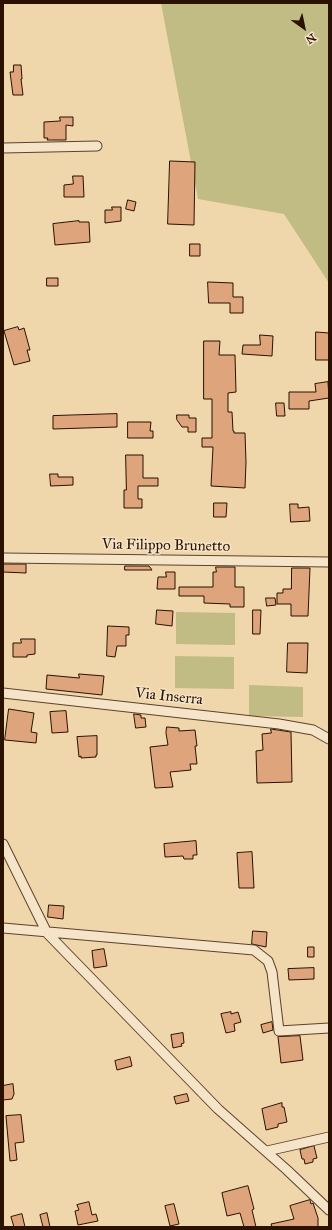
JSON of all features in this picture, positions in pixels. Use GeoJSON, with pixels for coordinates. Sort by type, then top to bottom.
{"type":"FeatureCollection","features":[{"type":"Feature","properties":{"kind":"street"},"geometry":{"type":"LineString","coordinates":[[3,148],[97,146]]}},
{"type":"Feature","properties":{"kind":"street","name":"Via Filippo Brunetto"},"geometry":{"type":"LineString","coordinates":[[3,558],[329,562]]}},
{"type":"Feature","properties":{"kind":"street","name":"Via Inserra"},"geometry":{"type":"LineString","coordinates":[[3,693],[280,724],[313,730],[329,739]]}},
{"type":"Feature","properties":{"kind":"street"},"geometry":{"type":"LineString","coordinates":[[3,844],[47,933],[218,1108],[267,1151],[329,1210]]}},
{"type":"Feature","properties":{"kind":"street"},"geometry":{"type":"LineString","coordinates":[[3,928],[254,950],[268,960],[272,972],[279,1031],[329,1028]]}},
{"type":"Feature","properties":{"kind":"street"},"geometry":{"type":"LineString","coordinates":[[267,1151],[329,1138]]}},
{"type":"Feature","properties":{"kind":"shaded area"},"geometry":{"type":"Polygon","coordinates":[[[161,3],[329,3],[329,283],[284,214],[198,199],[161,3]]]}},
{"type":"Feature","properties":{"kind":"shaded area"},"geometry":{"type":"Polygon","coordinates":[[[176,612],[235,613],[235,645],[176,644],[176,612]]]}},
{"type":"Feature","properties":{"kind":"shaded area"},"geometry":{"type":"Polygon","coordinates":[[[175,656],[234,657],[234,689],[175,688],[175,656]]]}},
{"type":"Feature","properties":{"kind":"shaded area"},"geometry":{"type":"Polygon","coordinates":[[[249,685],[303,687],[303,717],[249,716],[249,685]]]}},
{"type":"Feature","properties":{"kind":"building"},"geometry":{"type":"Polygon","coordinates":[[[14,65],[21,65],[23,95],[13,95],[10,72],[13,72],[14,65]]]}},
{"type":"Feature","properties":{"kind":"building"},"geometry":{"type":"Polygon","coordinates":[[[60,117],[73,117],[73,126],[66,125],[66,140],[47,140],[48,138],[44,138],[44,122],[60,121],[60,117]]]}},
{"type":"Feature","properties":{"kind":"building"},"geometry":{"type":"Polygon","coordinates":[[[170,161],[195,162],[194,225],[168,224],[170,161]]]}},
{"type":"Feature","properties":{"kind":"building"},"geometry":{"type":"Polygon","coordinates":[[[73,176],[83,176],[84,197],[64,197],[64,185],[73,184],[73,176]]]}},
{"type":"Feature","properties":{"kind":"building"},"geometry":{"type":"Polygon","coordinates":[[[128,200],[136,202],[134,211],[126,209],[128,200]]]}},
{"type":"Feature","properties":{"kind":"building"},"geometry":{"type":"Polygon","coordinates":[[[112,207],[121,207],[121,221],[105,223],[105,210],[112,210],[112,207]]]}},
{"type":"Feature","properties":{"kind":"building"},"geometry":{"type":"Polygon","coordinates":[[[79,221],[89,222],[90,242],[55,245],[53,224],[79,221]]]}},
{"type":"Feature","properties":{"kind":"building"},"geometry":{"type":"Polygon","coordinates":[[[190,244],[200,244],[200,256],[190,256],[190,244]]]}},
{"type":"Feature","properties":{"kind":"building"},"geometry":{"type":"Polygon","coordinates":[[[47,278],[58,278],[58,286],[47,286],[47,278]]]}},
{"type":"Feature","properties":{"kind":"building"},"geometry":{"type":"Polygon","coordinates":[[[208,282],[233,283],[233,297],[243,297],[243,313],[230,313],[230,303],[209,303],[208,282]]]}},
{"type":"Feature","properties":{"kind":"building"},"geometry":{"type":"Polygon","coordinates":[[[18,327],[19,330],[24,328],[30,350],[27,350],[30,361],[14,365],[4,331],[18,327]]]}},
{"type":"Feature","properties":{"kind":"building"},"geometry":{"type":"Polygon","coordinates":[[[316,332],[329,333],[329,360],[316,360],[316,332]]]}},
{"type":"Feature","properties":{"kind":"building"},"geometry":{"type":"Polygon","coordinates":[[[260,335],[273,336],[272,356],[242,354],[243,345],[260,345],[260,335]]]}},
{"type":"Feature","properties":{"kind":"building"},"geometry":{"type":"Polygon","coordinates":[[[204,341],[220,341],[219,355],[235,355],[236,392],[228,393],[228,412],[232,412],[234,433],[245,433],[245,488],[211,486],[213,447],[202,447],[202,438],[212,438],[212,399],[204,399],[204,341]]]}},
{"type":"Feature","properties":{"kind":"building"},"geometry":{"type":"Polygon","coordinates":[[[328,382],[329,398],[309,401],[309,409],[289,409],[289,392],[316,392],[315,384],[328,382]]]}},
{"type":"Feature","properties":{"kind":"building"},"geometry":{"type":"Polygon","coordinates":[[[276,403],[284,403],[285,416],[277,416],[276,403]]]}},
{"type":"Feature","properties":{"kind":"building"},"geometry":{"type":"Polygon","coordinates":[[[117,414],[117,427],[53,429],[53,416],[117,414]]]}},
{"type":"Feature","properties":{"kind":"building"},"geometry":{"type":"Polygon","coordinates":[[[177,415],[189,415],[189,418],[196,418],[196,432],[188,432],[188,427],[182,427],[177,420],[177,415]]]}},
{"type":"Feature","properties":{"kind":"building"},"geometry":{"type":"Polygon","coordinates":[[[128,422],[151,422],[150,431],[153,431],[153,438],[128,438],[128,422]]]}},
{"type":"Feature","properties":{"kind":"building"},"geometry":{"type":"Polygon","coordinates":[[[126,455],[143,455],[143,478],[158,478],[158,486],[138,486],[138,499],[142,499],[142,508],[124,508],[124,490],[126,490],[126,455]]]}},
{"type":"Feature","properties":{"kind":"building"},"geometry":{"type":"Polygon","coordinates":[[[50,474],[58,474],[58,477],[73,477],[73,485],[51,486],[50,474]]]}},
{"type":"Feature","properties":{"kind":"building"},"geometry":{"type":"Polygon","coordinates":[[[214,503],[227,503],[226,517],[214,517],[214,503]]]}},
{"type":"Feature","properties":{"kind":"building"},"geometry":{"type":"Polygon","coordinates":[[[290,504],[298,504],[298,508],[309,507],[310,521],[291,522],[290,504]]]}},
{"type":"Feature","properties":{"kind":"building"},"geometry":{"type":"Polygon","coordinates":[[[3,564],[26,564],[26,573],[3,572],[3,564]]]}},
{"type":"Feature","properties":{"kind":"building"},"geometry":{"type":"Polygon","coordinates":[[[125,566],[149,566],[152,570],[125,570],[125,566]]]}},
{"type":"Feature","properties":{"kind":"building"},"geometry":{"type":"Polygon","coordinates":[[[216,567],[235,567],[235,587],[244,587],[244,607],[230,607],[230,604],[204,603],[204,596],[179,596],[179,587],[213,587],[213,572],[216,572],[216,567]]]}},
{"type":"Feature","properties":{"kind":"building"},"geometry":{"type":"Polygon","coordinates":[[[292,568],[310,568],[308,616],[291,616],[291,604],[277,604],[277,593],[283,593],[283,589],[291,589],[292,568]]]}},
{"type":"Feature","properties":{"kind":"building"},"geometry":{"type":"Polygon","coordinates":[[[166,572],[175,572],[175,589],[157,589],[158,577],[166,577],[166,572]]]}},
{"type":"Feature","properties":{"kind":"building"},"geometry":{"type":"Polygon","coordinates":[[[266,598],[275,598],[276,605],[267,606],[266,598]]]}},
{"type":"Feature","properties":{"kind":"building"},"geometry":{"type":"Polygon","coordinates":[[[157,610],[173,611],[172,626],[156,624],[157,610]]]}},
{"type":"Feature","properties":{"kind":"building"},"geometry":{"type":"Polygon","coordinates":[[[253,610],[261,610],[260,634],[253,634],[253,610]]]}},
{"type":"Feature","properties":{"kind":"building"},"geometry":{"type":"Polygon","coordinates":[[[108,626],[129,627],[129,635],[126,635],[126,646],[117,646],[115,657],[107,656],[108,626]]]}},
{"type":"Feature","properties":{"kind":"building"},"geometry":{"type":"Polygon","coordinates":[[[21,639],[35,639],[35,654],[27,655],[27,657],[13,657],[13,643],[21,643],[21,639]]]}},
{"type":"Feature","properties":{"kind":"building"},"geometry":{"type":"Polygon","coordinates":[[[288,643],[308,643],[307,673],[287,672],[288,643]]]}},
{"type":"Feature","properties":{"kind":"building"},"geometry":{"type":"Polygon","coordinates":[[[79,674],[104,676],[102,695],[46,689],[47,675],[79,678],[79,674]]]}},
{"type":"Feature","properties":{"kind":"building"},"geometry":{"type":"Polygon","coordinates":[[[9,709],[34,713],[31,732],[37,733],[36,743],[5,740],[9,709]]]}},
{"type":"Feature","properties":{"kind":"building"},"geometry":{"type":"Polygon","coordinates":[[[66,711],[68,732],[52,733],[50,712],[66,711]]]}},
{"type":"Feature","properties":{"kind":"building"},"geometry":{"type":"Polygon","coordinates":[[[134,714],[141,715],[141,718],[145,718],[146,727],[136,728],[134,714]]]}},
{"type":"Feature","properties":{"kind":"building"},"geometry":{"type":"Polygon","coordinates":[[[167,727],[179,728],[179,731],[195,730],[197,764],[190,764],[191,770],[170,772],[173,787],[155,788],[150,747],[168,745],[166,733],[167,727]]]}},
{"type":"Feature","properties":{"kind":"building"},"geometry":{"type":"Polygon","coordinates":[[[271,729],[291,732],[292,782],[257,783],[256,751],[263,750],[262,734],[271,733],[271,729]]]}},
{"type":"Feature","properties":{"kind":"building"},"geometry":{"type":"Polygon","coordinates":[[[97,736],[96,757],[79,757],[77,737],[97,736]]]}},
{"type":"Feature","properties":{"kind":"building"},"geometry":{"type":"Polygon","coordinates":[[[196,841],[197,855],[193,855],[193,859],[184,859],[183,856],[165,857],[164,844],[196,841]]]}},
{"type":"Feature","properties":{"kind":"building"},"geometry":{"type":"Polygon","coordinates":[[[252,852],[254,888],[239,888],[237,853],[252,852]]]}},
{"type":"Feature","properties":{"kind":"building"},"geometry":{"type":"Polygon","coordinates":[[[49,905],[64,906],[63,919],[48,917],[49,905]]]}},
{"type":"Feature","properties":{"kind":"building"},"geometry":{"type":"Polygon","coordinates":[[[253,931],[267,932],[266,947],[252,944],[253,931]]]}},
{"type":"Feature","properties":{"kind":"building"},"geometry":{"type":"Polygon","coordinates":[[[308,947],[314,947],[314,957],[308,957],[308,947]]]}},
{"type":"Feature","properties":{"kind":"building"},"geometry":{"type":"Polygon","coordinates":[[[104,949],[107,966],[94,968],[92,951],[104,949]]]}},
{"type":"Feature","properties":{"kind":"building"},"geometry":{"type":"Polygon","coordinates":[[[314,968],[314,979],[289,980],[288,969],[314,968]]]}},
{"type":"Feature","properties":{"kind":"building"},"geometry":{"type":"Polygon","coordinates":[[[231,1012],[231,1014],[238,1012],[241,1022],[234,1024],[235,1031],[226,1033],[221,1014],[231,1012]]]}},
{"type":"Feature","properties":{"kind":"building"},"geometry":{"type":"Polygon","coordinates":[[[272,1022],[273,1030],[263,1033],[261,1025],[272,1022]]]}},
{"type":"Feature","properties":{"kind":"building"},"geometry":{"type":"Polygon","coordinates":[[[183,1033],[184,1043],[181,1044],[182,1046],[173,1048],[171,1035],[183,1033]]]}},
{"type":"Feature","properties":{"kind":"building"},"geometry":{"type":"Polygon","coordinates":[[[300,1036],[303,1060],[281,1063],[278,1037],[300,1036]]]}},
{"type":"Feature","properties":{"kind":"building"},"geometry":{"type":"Polygon","coordinates":[[[130,1057],[132,1066],[117,1070],[115,1061],[130,1057]]]}},
{"type":"Feature","properties":{"kind":"building"},"geometry":{"type":"Polygon","coordinates":[[[13,1084],[14,1094],[12,1099],[3,1100],[3,1086],[13,1084]]]}},
{"type":"Feature","properties":{"kind":"building"},"geometry":{"type":"Polygon","coordinates":[[[187,1094],[189,1101],[176,1104],[174,1097],[187,1094]]]}},
{"type":"Feature","properties":{"kind":"building"},"geometry":{"type":"Polygon","coordinates":[[[282,1103],[287,1122],[278,1124],[278,1127],[266,1130],[262,1109],[282,1103]]]}},
{"type":"Feature","properties":{"kind":"building"},"geometry":{"type":"Polygon","coordinates":[[[21,1115],[24,1142],[15,1143],[17,1160],[10,1161],[6,1116],[21,1115]]]}},
{"type":"Feature","properties":{"kind":"building"},"geometry":{"type":"Polygon","coordinates":[[[314,1146],[317,1158],[313,1159],[313,1162],[305,1164],[300,1150],[314,1146]]]}},
{"type":"Feature","properties":{"kind":"building"},"geometry":{"type":"Polygon","coordinates":[[[248,1186],[254,1209],[252,1210],[256,1227],[244,1227],[240,1213],[227,1216],[222,1193],[248,1186]]]}},
{"type":"Feature","properties":{"kind":"building"},"geometry":{"type":"Polygon","coordinates":[[[310,1200],[311,1204],[313,1203],[318,1218],[318,1227],[272,1227],[271,1224],[294,1219],[290,1206],[310,1200]]]}},
{"type":"Feature","properties":{"kind":"building"},"geometry":{"type":"Polygon","coordinates":[[[89,1202],[92,1215],[96,1214],[98,1221],[78,1225],[75,1211],[79,1210],[77,1205],[89,1202]]]}},
{"type":"Feature","properties":{"kind":"building"},"geometry":{"type":"Polygon","coordinates":[[[174,1204],[179,1224],[170,1226],[165,1206],[174,1204]]]}},
{"type":"Feature","properties":{"kind":"building"},"geometry":{"type":"Polygon","coordinates":[[[47,1213],[50,1227],[43,1227],[40,1215],[47,1213]]]}},
{"type":"Feature","properties":{"kind":"building"},"geometry":{"type":"Polygon","coordinates":[[[22,1214],[25,1227],[14,1227],[11,1217],[22,1214]]]}}]}
